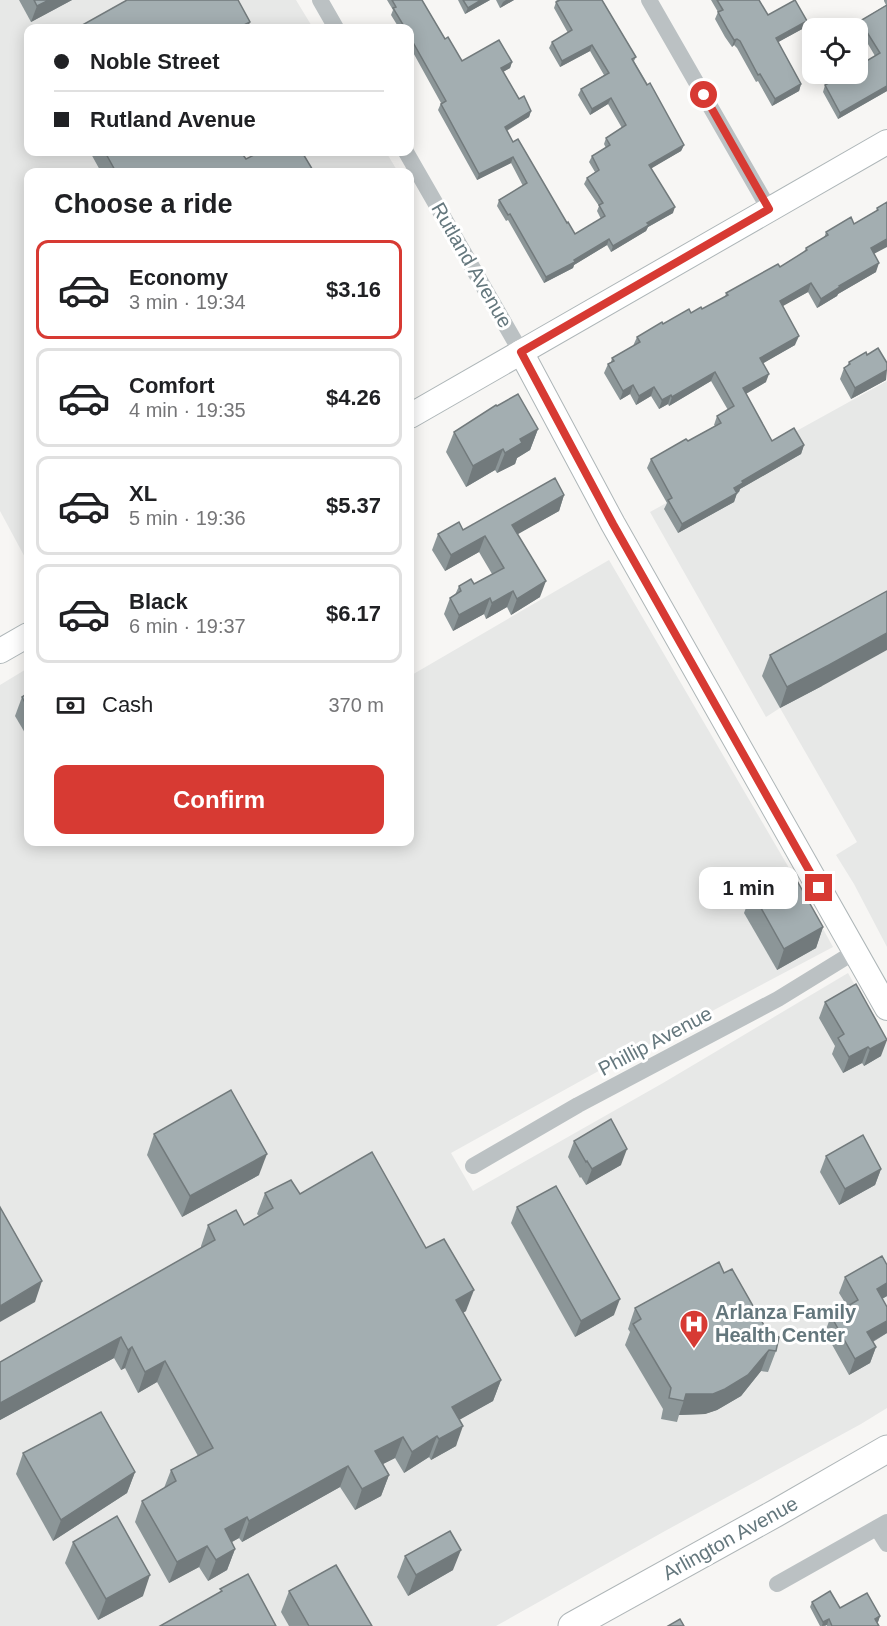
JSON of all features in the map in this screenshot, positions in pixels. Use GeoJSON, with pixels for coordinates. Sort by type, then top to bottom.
{"type":"FeatureCollection","features":[{"type":"Feature","properties":{"kind":"main road","name":"Arlington Avenue"},"geometry":{"type":"LineString","coordinates":[[572,1626],[887,1449]]}},
{"type":"Feature","properties":{"kind":"street"},"geometry":{"type":"LineString","coordinates":[[320,0],[334,24]]}},
{"type":"Feature","properties":{"kind":"street"},"geometry":{"type":"LineString","coordinates":[[649,0],[769,209]]}},
{"type":"Feature","properties":{"kind":"street"},"geometry":{"type":"LineString","coordinates":[[414,414],[887,142]]}},
{"type":"Feature","properties":{"kind":"street","name":"Rutland Avenue"},"geometry":{"type":"LineString","coordinates":[[408,156],[521,352],[613,524],[887,1008]]}},
{"type":"Feature","properties":{"kind":"street"},"geometry":{"type":"LineString","coordinates":[[0,651],[24,637]]}},
{"type":"Feature","properties":{"kind":"street","name":"Phillip Avenue"},"geometry":{"type":"LineString","coordinates":[[473,1166],[578,1105],[778,999],[856,951]]}},
{"type":"Feature","properties":{"kind":"street"},"geometry":{"type":"LineString","coordinates":[[777,1584],[882,1525],[887,1544]]}},
{"type":"Feature","properties":{"kind":"shaded area"},"geometry":{"type":"Polygon","coordinates":[[[0,0],[296,0],[311,24],[24,24],[24,156],[388,156],[396,168],[24,168],[24,556],[0,511],[0,0]]]}},
{"type":"Feature","properties":{"kind":"shaded area"},"geometry":{"type":"Polygon","coordinates":[[[887,381],[887,947],[836,855],[857,842],[780,708],[766,717],[650,512],[887,381]]]}},
{"type":"Feature","properties":{"kind":"shaded area"},"geometry":{"type":"Polygon","coordinates":[[[609,560],[833,947],[595,1073],[451,1153],[473,1191],[663,1083],[848,973],[887,1042],[887,1408],[496,1626],[0,1626],[0,685],[24,670],[24,846],[414,846],[414,674],[609,560]]]}},
{"type":"Feature","properties":{"kind":"building"},"geometry":{"type":"Polygon","coordinates":[[[34,0],[49,0],[37,6],[34,0]]]}},
{"type":"Feature","properties":{"kind":"building"},"geometry":{"type":"Polygon","coordinates":[[[127,0],[238,0],[250,22],[246,24],[84,24],[127,0]]]}},
{"type":"Feature","properties":{"kind":"building"},"geometry":{"type":"Polygon","coordinates":[[[392,0],[422,0],[445,39],[448,37],[462,61],[499,40],[512,62],[501,68],[519,99],[524,96],[531,111],[505,127],[513,142],[518,139],[575,234],[605,216],[599,205],[603,203],[587,178],[599,170],[592,156],[610,145],[606,138],[626,125],[611,98],[592,109],[581,89],[609,73],[592,45],[562,61],[552,42],[572,30],[556,2],[560,0],[602,0],[636,57],[632,59],[647,85],[650,83],[684,145],[649,165],[675,207],[613,246],[609,239],[574,260],[575,262],[546,277],[510,214],[508,215],[499,200],[527,183],[513,157],[479,174],[441,104],[446,101],[414,44],[414,24],[403,24],[393,8],[396,7],[392,0]]]}},
{"type":"Feature","properties":{"kind":"building"},"geometry":{"type":"Polygon","coordinates":[[[463,0],[481,0],[468,8],[463,0]]]}},
{"type":"Feature","properties":{"kind":"building"},"geometry":{"type":"Polygon","coordinates":[[[717,0],[759,0],[768,15],[795,0],[805,18],[802,18],[802,24],[776,38],[801,84],[775,99],[760,74],[758,75],[740,41],[734,40],[728,30],[718,12],[723,10],[717,0]]]}},
{"type":"Feature","properties":{"kind":"building"},"geometry":{"type":"Polygon","coordinates":[[[887,5],[887,86],[840,113],[825,85],[868,84],[868,60],[880,53],[868,34],[868,18],[865,18],[887,5]]]}},
{"type":"Feature","properties":{"kind":"building"},"geometry":{"type":"Polygon","coordinates":[[[107,156],[244,156],[246,159],[252,156],[304,156],[312,168],[114,168],[107,156]]]}},
{"type":"Feature","properties":{"kind":"building"},"geometry":{"type":"Polygon","coordinates":[[[887,202],[887,239],[871,248],[879,263],[821,299],[811,283],[780,301],[799,336],[760,358],[769,374],[743,388],[772,441],[794,428],[804,445],[742,481],[743,483],[734,488],[737,493],[682,524],[668,500],[672,498],[651,459],[721,423],[717,416],[734,406],[715,372],[672,397],[671,395],[662,400],[654,387],[639,396],[633,385],[623,391],[608,364],[614,361],[612,358],[640,342],[637,337],[662,322],[663,324],[689,309],[691,313],[701,307],[702,309],[778,264],[780,267],[828,235],[826,232],[851,217],[854,224],[887,202]]]}},
{"type":"Feature","properties":{"kind":"building"},"geometry":{"type":"Polygon","coordinates":[[[878,348],[887,363],[887,370],[855,388],[844,368],[850,364],[849,362],[866,352],[867,355],[878,348]]]}},
{"type":"Feature","properties":{"kind":"building"},"geometry":{"type":"Polygon","coordinates":[[[518,394],[538,429],[520,439],[522,443],[505,453],[503,449],[473,466],[454,432],[518,394]]]}},
{"type":"Feature","properties":{"kind":"building"},"geometry":{"type":"Polygon","coordinates":[[[555,478],[564,495],[512,525],[546,581],[517,599],[513,591],[492,603],[490,598],[459,615],[450,598],[461,591],[459,586],[471,579],[474,584],[504,568],[485,536],[451,555],[438,534],[459,522],[463,530],[555,478]]]}},
{"type":"Feature","properties":{"kind":"building"},"geometry":{"type":"Polygon","coordinates":[[[887,591],[887,633],[787,687],[770,655],[887,591]]]}},
{"type":"Feature","properties":{"kind":"building"},"geometry":{"type":"Polygon","coordinates":[[[791,870],[823,927],[784,949],[752,892],[791,870]]]}},
{"type":"Feature","properties":{"kind":"building"},"geometry":{"type":"Polygon","coordinates":[[[856,984],[887,1040],[849,1057],[838,1038],[844,1034],[825,1002],[856,984]]]}},
{"type":"Feature","properties":{"kind":"building"},"geometry":{"type":"Polygon","coordinates":[[[231,1090],[267,1154],[190,1196],[154,1134],[231,1090]]]}},
{"type":"Feature","properties":{"kind":"building"},"geometry":{"type":"Polygon","coordinates":[[[611,1119],[627,1149],[592,1169],[574,1141],[611,1119]]]}},
{"type":"Feature","properties":{"kind":"building"},"geometry":{"type":"Polygon","coordinates":[[[863,1135],[881,1169],[845,1189],[826,1156],[863,1135]]]}},
{"type":"Feature","properties":{"kind":"building"},"geometry":{"type":"Polygon","coordinates":[[[372,1152],[426,1248],[444,1239],[474,1290],[456,1300],[501,1380],[452,1407],[463,1426],[439,1439],[437,1436],[412,1452],[403,1437],[375,1451],[389,1475],[362,1489],[348,1466],[249,1521],[247,1517],[225,1529],[235,1549],[216,1560],[207,1546],[177,1562],[142,1501],[176,1481],[171,1470],[213,1448],[165,1361],[145,1372],[132,1347],[128,1350],[121,1337],[0,1403],[0,1362],[215,1240],[208,1225],[236,1210],[244,1225],[273,1208],[265,1193],[291,1180],[300,1194],[372,1152]]]}},
{"type":"Feature","properties":{"kind":"building"},"geometry":{"type":"Polygon","coordinates":[[[556,1186],[620,1299],[581,1321],[517,1207],[556,1186]]]}},
{"type":"Feature","properties":{"kind":"building"},"geometry":{"type":"Polygon","coordinates":[[[0,1207],[42,1281],[0,1306],[0,1207]]]}},
{"type":"Feature","properties":{"kind":"building"},"geometry":{"type":"Polygon","coordinates":[[[882,1256],[887,1265],[887,1283],[877,1289],[887,1307],[887,1321],[867,1332],[876,1347],[855,1359],[831,1316],[858,1300],[845,1277],[882,1256]]]}},
{"type":"Feature","properties":{"kind":"building","name":"Arlanza Family Health Center"},"geometry":{"type":"Polygon","coordinates":[[[719,1262],[724,1273],[732,1269],[769,1334],[779,1337],[776,1351],[769,1350],[748,1375],[725,1389],[713,1394],[686,1394],[684,1401],[669,1398],[671,1388],[633,1324],[641,1319],[635,1308],[719,1262]]]}},
{"type":"Feature","properties":{"kind":"building"},"geometry":{"type":"Polygon","coordinates":[[[101,1412],[135,1472],[61,1520],[23,1453],[101,1412]]]}},
{"type":"Feature","properties":{"kind":"building"},"geometry":{"type":"Polygon","coordinates":[[[117,1516],[150,1575],[106,1599],[73,1542],[117,1516]]]}},
{"type":"Feature","properties":{"kind":"building"},"geometry":{"type":"Polygon","coordinates":[[[450,1531],[461,1550],[416,1575],[405,1556],[450,1531]]]}},
{"type":"Feature","properties":{"kind":"building"},"geometry":{"type":"Polygon","coordinates":[[[336,1565],[372,1626],[309,1626],[289,1591],[336,1565]]]}},
{"type":"Feature","properties":{"kind":"building"},"geometry":{"type":"Polygon","coordinates":[[[248,1574],[276,1626],[160,1626],[222,1591],[220,1589],[248,1574]]]}},
{"type":"Feature","properties":{"kind":"building"},"geometry":{"type":"Polygon","coordinates":[[[830,1591],[840,1608],[867,1593],[880,1616],[875,1619],[879,1626],[832,1626],[829,1619],[823,1622],[812,1602],[830,1591]]]}},
{"type":"Feature","properties":{"kind":"building"},"geometry":{"type":"Polygon","coordinates":[[[680,1619],[684,1626],[668,1626],[680,1619]]]}},
{"type":"Feature","properties":{"kind":"place","name":"Arlanza Family Health Center"},"geometry":{"type":"Point","coordinates":[694,1350]}},
{"type":"Feature","properties":{"kind":"route"},"geometry":{"type":"LineString","coordinates":[[704,95],[769,209],[521,352],[613,524],[819,888]]}}]}
